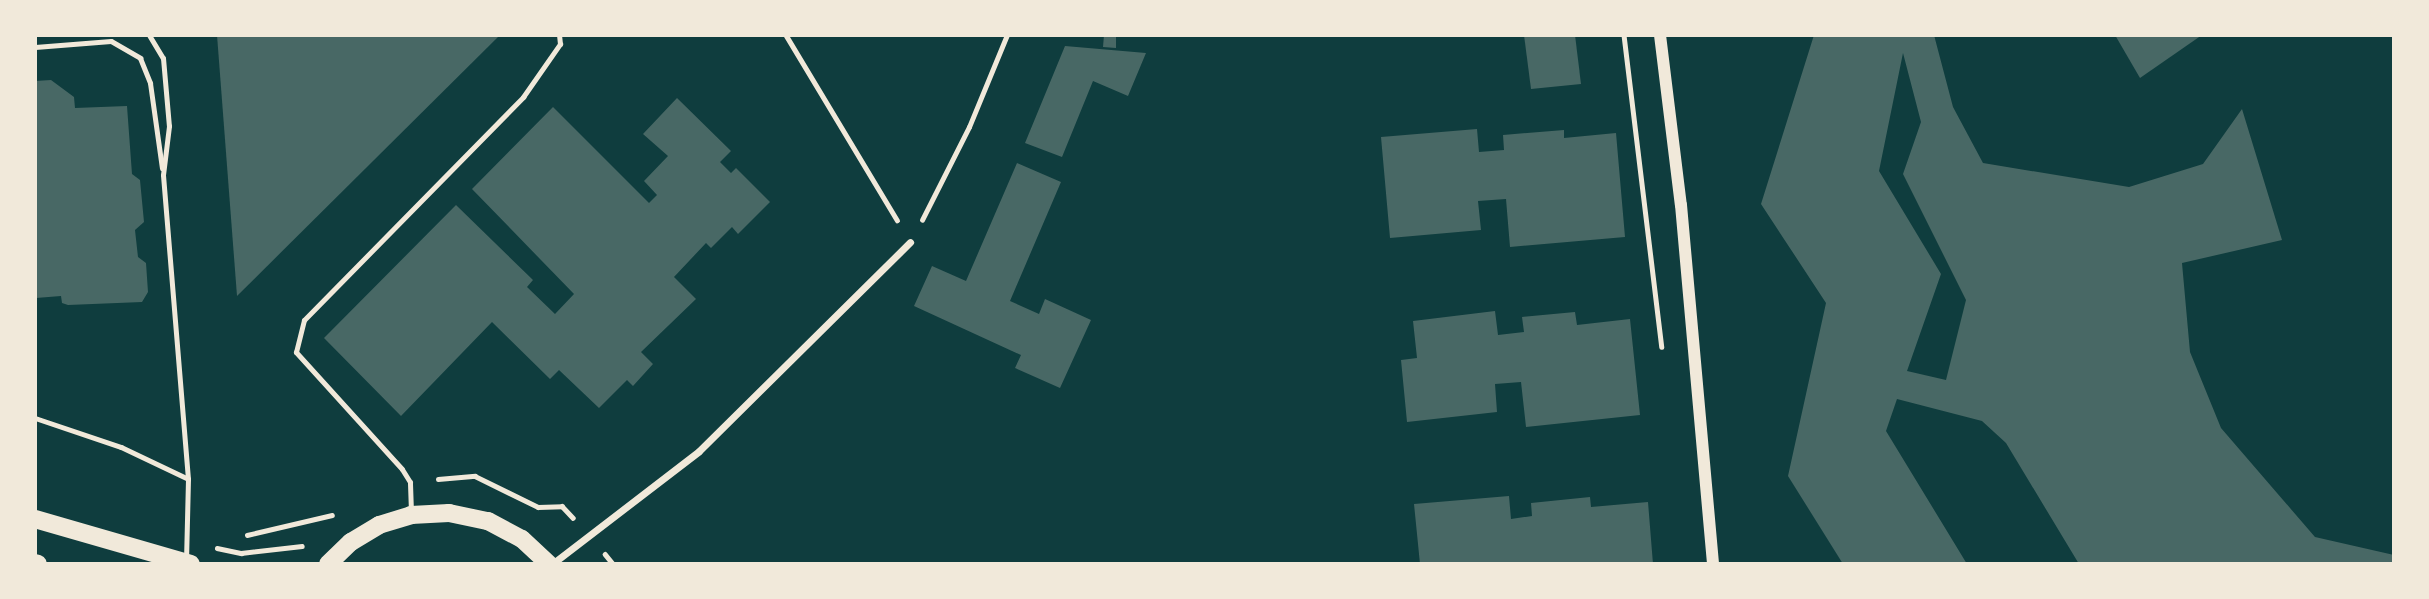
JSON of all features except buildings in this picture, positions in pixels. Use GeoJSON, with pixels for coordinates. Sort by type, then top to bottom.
{"type":"FeatureCollection","features":[{"type":"Feature","properties":{"kind":"main road"},"geometry":{"type":"LineString","coordinates":[[328,564],[351,542],[379,525],[411,515],[449,513],[488,521],[522,539],[551,564]]}},
{"type":"Feature","properties":{"kind":"main road"},"geometry":{"type":"LineString","coordinates":[[35,519],[191,564]]}},
{"type":"Feature","properties":{"kind":"street"},"geometry":{"type":"LineString","coordinates":[[1660,35],[1681,205],[1713,564]]}},
{"type":"Feature","properties":{"kind":"street"},"geometry":{"type":"LineString","coordinates":[[551,564],[699,451],[910,242]]}},
{"type":"Feature","properties":{"kind":"lane"},"geometry":{"type":"LineString","coordinates":[[149,35],[163,58],[169,125],[163,175]]}},
{"type":"Feature","properties":{"kind":"lane"},"geometry":{"type":"LineString","coordinates":[[411,515],[410,482],[402,469],[296,352],[304,320],[523,97],[560,44],[559,35]]}},
{"type":"Feature","properties":{"kind":"lane"},"geometry":{"type":"LineString","coordinates":[[35,47],[111,41],[140,58],[150,83],[163,175],[188,479],[186,563]]}},
{"type":"Feature","properties":{"kind":"lane"},"geometry":{"type":"LineString","coordinates":[[35,418],[121,447],[188,479]]}},
{"type":"Feature","properties":{"kind":"path"},"geometry":{"type":"LineString","coordinates":[[786,35],[910,242]]}},
{"type":"Feature","properties":{"kind":"path"},"geometry":{"type":"LineString","coordinates":[[910,242],[969,127],[1007,35]]}},
{"type":"Feature","properties":{"kind":"path"},"geometry":{"type":"LineString","coordinates":[[1624,35],[1662,351]]}}]}
